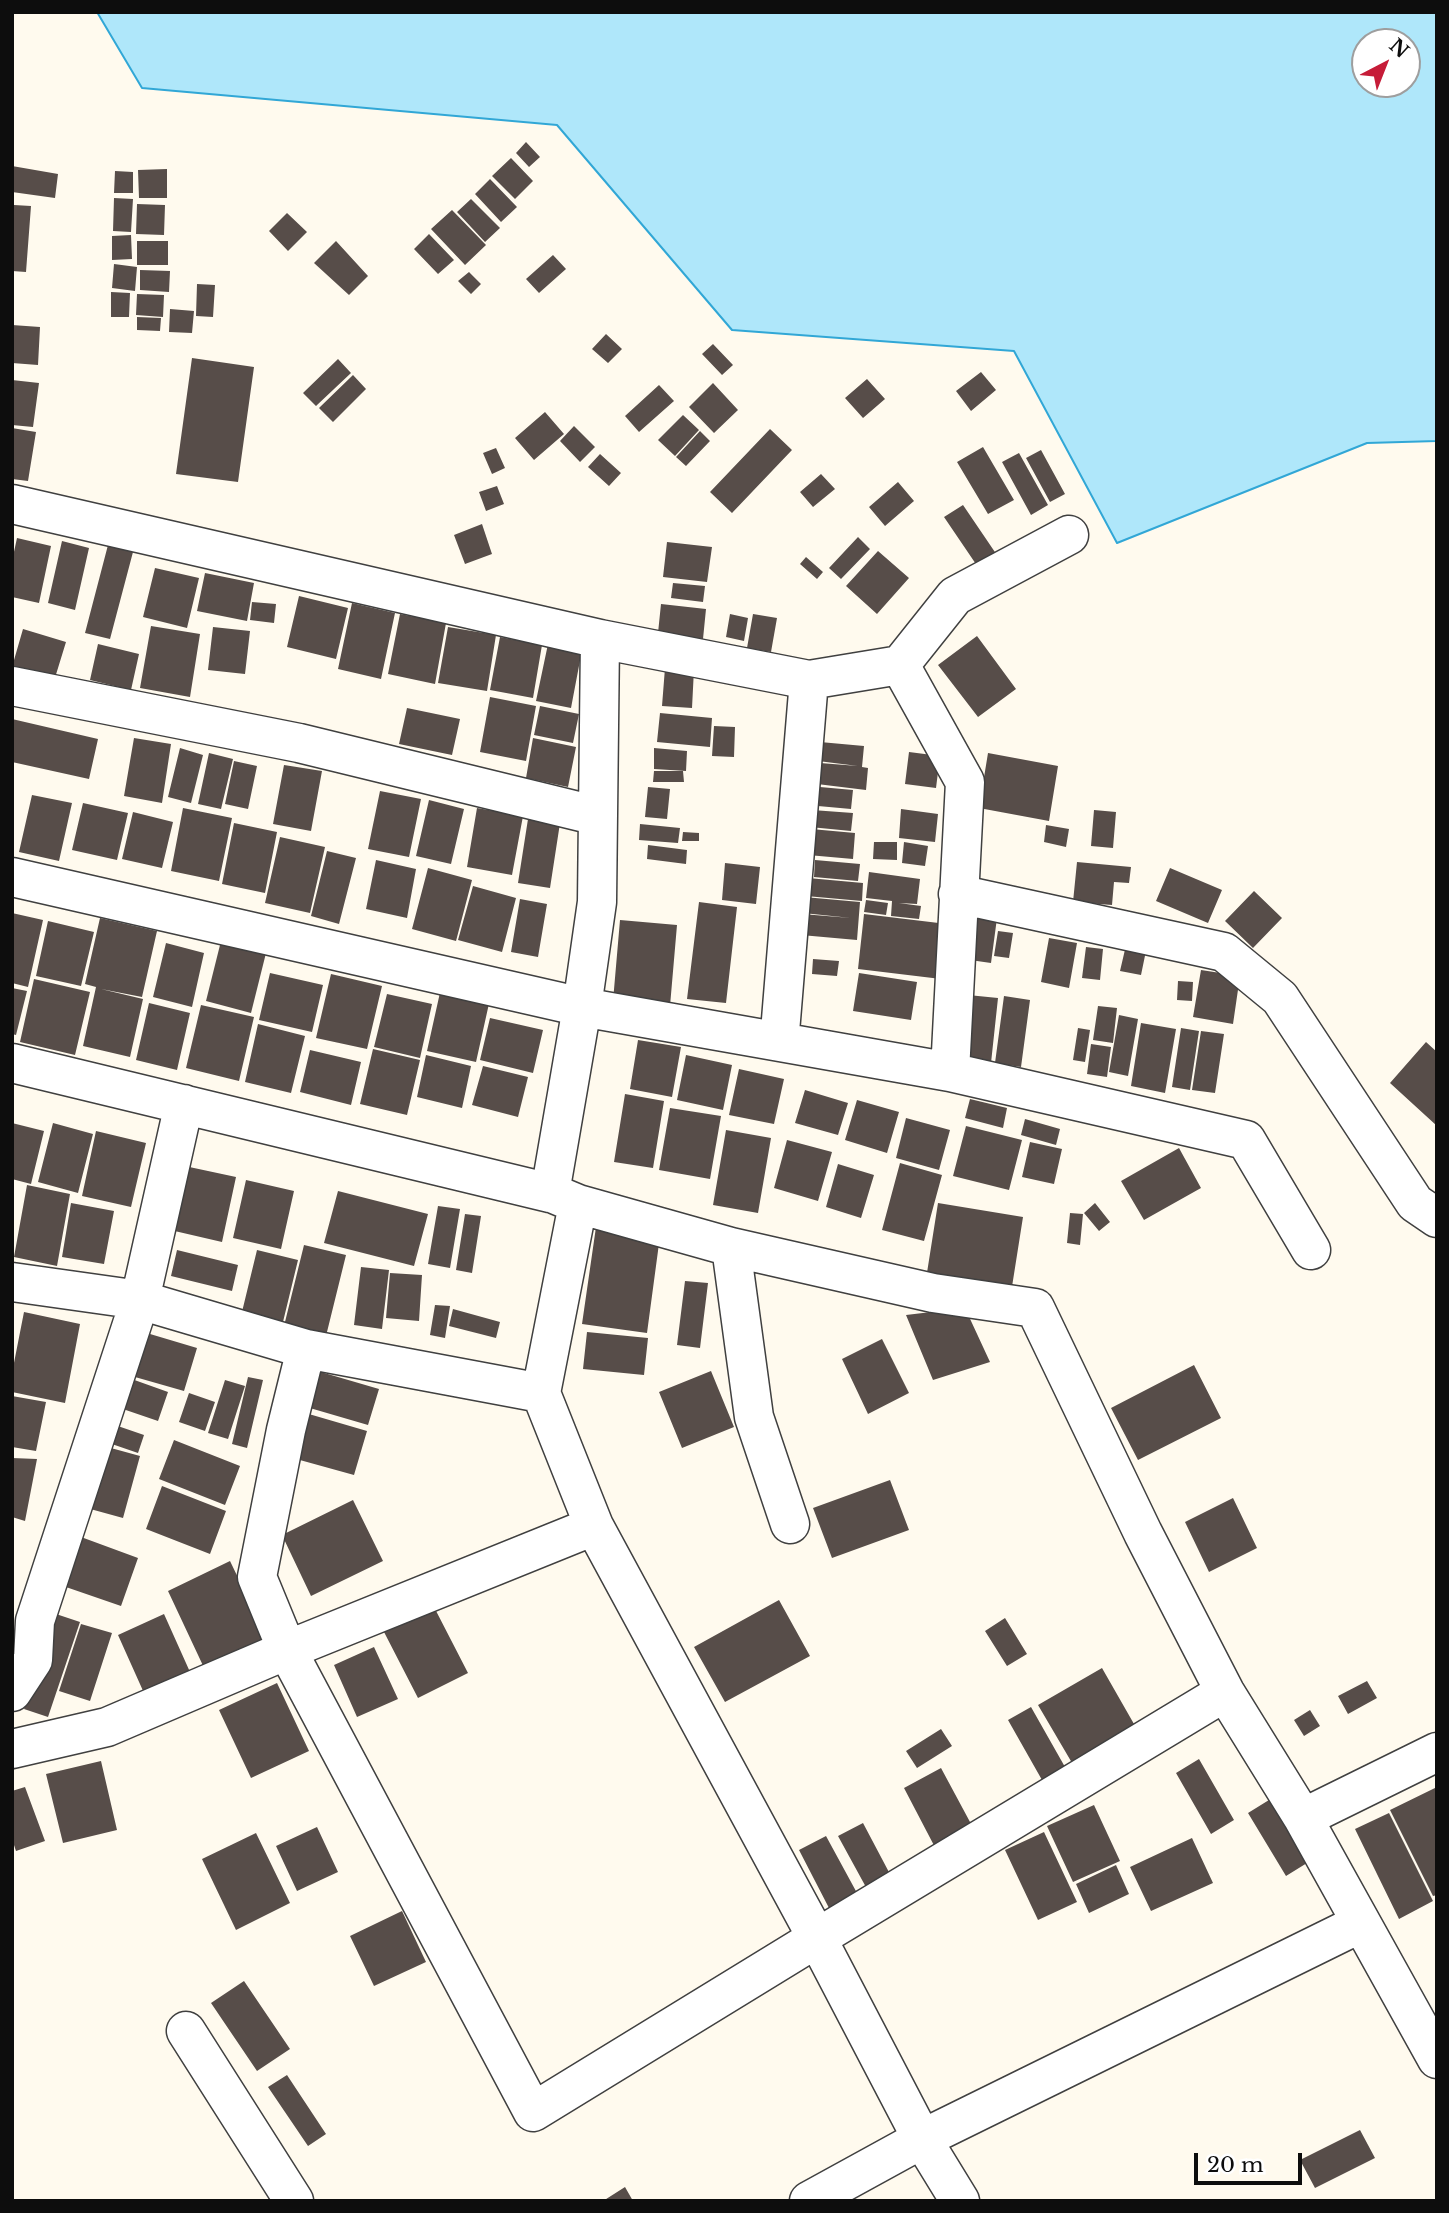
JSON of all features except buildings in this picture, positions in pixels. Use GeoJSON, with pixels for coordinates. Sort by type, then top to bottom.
{"type":"FeatureCollection","features":[{"type":"Feature","properties":{"kind":"street"},"geometry":{"type":"LineString","coordinates":[[12,504],[600,639],[809,680],[900,665],[955,596],[1069,535]]}},
{"type":"Feature","properties":{"kind":"street"},"geometry":{"type":"LineString","coordinates":[[600,639],[597,902],[582,1007],[564,1198],[541,1393],[594,1526],[817,1938],[922,2139],[960,2201]]}},
{"type":"Feature","properties":{"kind":"street"},"geometry":{"type":"LineString","coordinates":[[900,665],[965,782],[950,1072]]}},
{"type":"Feature","properties":{"kind":"street"},"geometry":{"type":"LineString","coordinates":[[782,1042],[780,1032],[809,680]]}},
{"type":"Feature","properties":{"kind":"street"},"geometry":{"type":"LineString","coordinates":[[12,686],[299,743],[598,816]]}},
{"type":"Feature","properties":{"kind":"street"},"geometry":{"type":"LineString","coordinates":[[12,877],[582,1007],[950,1072],[1246,1140],[1311,1250]]}},
{"type":"Feature","properties":{"kind":"street"},"geometry":{"type":"LineString","coordinates":[[958,894],[1224,952],[1280,998],[1415,1203],[1437,1218]]}},
{"type":"Feature","properties":{"kind":"street"},"geometry":{"type":"LineString","coordinates":[[12,1063],[564,1198],[731,1247],[933,1293],[1035,1308],[1143,1533],[1225,1692],[1303,1818],[1437,2059]]}},
{"type":"Feature","properties":{"kind":"street"},"geometry":{"type":"LineString","coordinates":[[12,1692],[33,1660],[35,1621],[140,1300],[184,1104]]}},
{"type":"Feature","properties":{"kind":"street"},"geometry":{"type":"LineString","coordinates":[[731,1247],[754,1417],[790,1524]]}},
{"type":"Feature","properties":{"kind":"street"},"geometry":{"type":"LineString","coordinates":[[12,1282],[140,1300],[306,1349],[541,1393]]}},
{"type":"Feature","properties":{"kind":"street"},"geometry":{"type":"LineString","coordinates":[[306,1349],[286,1430],[257,1577],[287,1650],[533,2112],[1225,1692]]}},
{"type":"Feature","properties":{"kind":"street"},"geometry":{"type":"LineString","coordinates":[[12,1749],[107,1727],[287,1650],[594,1526]]}},
{"type":"Feature","properties":{"kind":"street"},"geometry":{"type":"LineString","coordinates":[[1303,1818],[1437,1752]]}},
{"type":"Feature","properties":{"kind":"street"},"geometry":{"type":"LineString","coordinates":[[809,2201],[922,2139],[1361,1923]]}},
{"type":"Feature","properties":{"kind":"street"},"geometry":{"type":"LineString","coordinates":[[186,2031],[294,2201]]}},
{"type":"Feature","properties":{"kind":"water"},"geometry":{"type":"Polygon","coordinates":[[[97,12],[1437,12],[1437,441],[1367,443],[1117,543],[1014,351],[732,330],[557,125],[142,88],[97,12]]]}}]}
